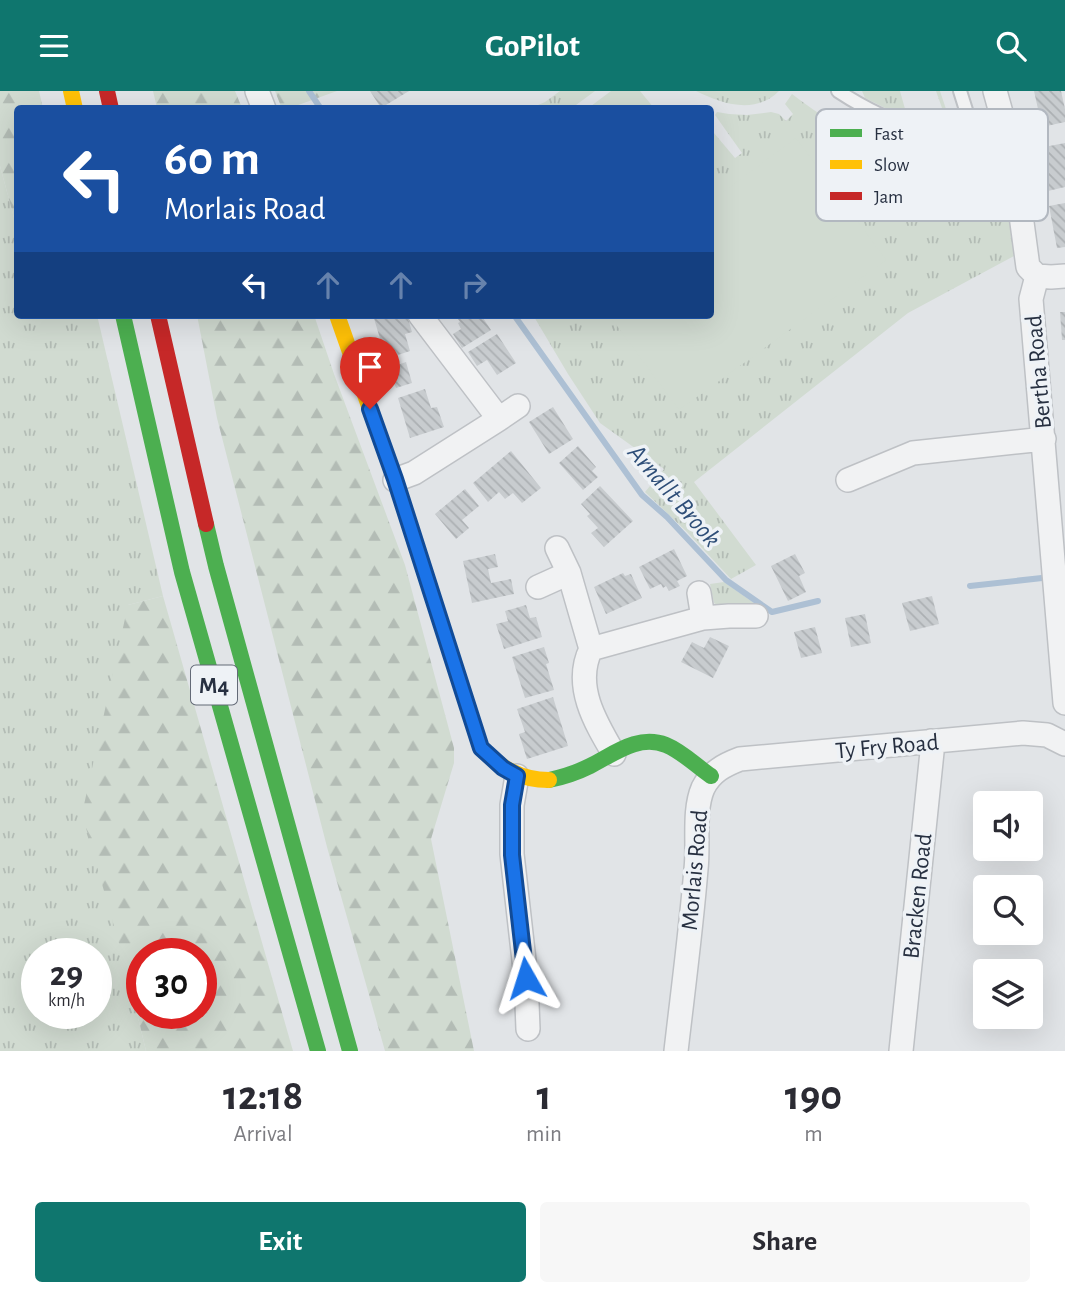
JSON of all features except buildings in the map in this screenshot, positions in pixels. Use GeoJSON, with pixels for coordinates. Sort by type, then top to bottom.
{"type":"FeatureCollection","features":[{"type":"Feature","properties":{"kind":"main road","name":"M4"},"geometry":{"type":"LineString","coordinates":[[124,319],[183,572],[318,1051]]}},
{"type":"Feature","properties":{"kind":"main road","name":"M4"},"geometry":{"type":"LineString","coordinates":[[159,319],[216,566],[350,1051]]}},
{"type":"Feature","properties":{"kind":"main road"},"geometry":{"type":"LineString","coordinates":[[338,319],[395,479],[481,748],[503,768],[517,776]]}},
{"type":"Feature","properties":{"kind":"main road","name":"Morlais Road"},"geometry":{"type":"LineString","coordinates":[[517,776],[538,781],[562,778],[638,742],[656,741],[674,749],[711,776]]}},
{"type":"Feature","properties":{"kind":"street","name":"Bertha Road"},"geometry":{"type":"LineString","coordinates":[[995,91],[1000,109]]}},
{"type":"Feature","properties":{"kind":"street","name":"Bertha Road"},"geometry":{"type":"LineString","coordinates":[[1022,221],[1028,267],[1037,276],[1031,299],[1065,703],[1060,741]]}},
{"type":"Feature","properties":{"kind":"street"},"geometry":{"type":"LineString","coordinates":[[1037,276],[1065,276]]}},
{"type":"Feature","properties":{"kind":"street"},"geometry":{"type":"LineString","coordinates":[[422,319],[499,419]]}},
{"type":"Feature","properties":{"kind":"street"},"geometry":{"type":"LineString","coordinates":[[395,479],[414,473],[518,406]]}},
{"type":"Feature","properties":{"kind":"street"},"geometry":{"type":"LineString","coordinates":[[848,480],[913,453],[1044,439]]}},
{"type":"Feature","properties":{"kind":"street"},"geometry":{"type":"LineString","coordinates":[[557,548],[569,573],[591,649],[585,661],[584,687],[591,710],[614,754]]}},
{"type":"Feature","properties":{"kind":"street"},"geometry":{"type":"LineString","coordinates":[[538,587],[569,573]]}},
{"type":"Feature","properties":{"kind":"street"},"geometry":{"type":"LineString","coordinates":[[699,593],[703,618]]}},
{"type":"Feature","properties":{"kind":"street"},"geometry":{"type":"LineString","coordinates":[[591,649],[703,618],[756,616]]}},
{"type":"Feature","properties":{"kind":"street","name":"Ty Fry Road"},"geometry":{"type":"LineString","coordinates":[[711,776],[724,765],[740,759],[1023,733],[1048,735],[1060,741]]}},
{"type":"Feature","properties":{"kind":"street","name":"Bracken Road"},"geometry":{"type":"LineString","coordinates":[[901,1051],[932,753],[931,741]]}},
{"type":"Feature","properties":{"kind":"street"},"geometry":{"type":"LineString","coordinates":[[517,776],[512,805],[512,855],[526,978],[528,1029]]}},
{"type":"Feature","properties":{"kind":"street","name":"Morlais Road"},"geometry":{"type":"LineString","coordinates":[[676,1051],[697,866],[699,801],[711,776]]}},
{"type":"Feature","properties":{"kind":"lane"},"geometry":{"type":"LineString","coordinates":[[838,91],[869,109]]}},
{"type":"Feature","properties":{"kind":"lane"},"geometry":{"type":"LineString","coordinates":[[960,91],[966,109]]}},
{"type":"Feature","properties":{"kind":"green space"},"geometry":{"type":"Polygon","coordinates":[[[0,91],[39,91],[42,105],[14,105],[14,218],[0,166],[0,91]]]}},
{"type":"Feature","properties":{"kind":"green space"},"geometry":{"type":"Polygon","coordinates":[[[153,91],[235,91],[241,105],[156,105],[153,91]]]}},
{"type":"Feature","properties":{"kind":"green space"},"geometry":{"type":"Polygon","coordinates":[[[275,91],[337,91],[298,105],[280,105],[275,91]]]}},
{"type":"Feature","properties":{"kind":"green space"},"geometry":{"type":"Polygon","coordinates":[[[560,91],[595,91],[576,105],[538,105],[560,91]]]}},
{"type":"Feature","properties":{"kind":"green space"},"geometry":{"type":"Polygon","coordinates":[[[611,91],[640,91],[652,105],[592,105],[611,91]]]}},
{"type":"Feature","properties":{"kind":"green space"},"geometry":{"type":"Polygon","coordinates":[[[696,91],[779,91],[760,103],[738,105],[696,91]]]}},
{"type":"Feature","properties":{"kind":"green space"},"geometry":{"type":"Polygon","coordinates":[[[862,91],[900,91],[905,109],[887,109],[865,98],[862,91]]]}},
{"type":"Feature","properties":{"kind":"green space"},"geometry":{"type":"Polygon","coordinates":[[[936,91],[940,91],[946,109],[939,109],[942,108],[936,91]]]}},
{"type":"Feature","properties":{"kind":"green space"},"geometry":{"type":"Polygon","coordinates":[[[792,94],[816,111],[816,221],[1009,221],[1014,256],[908,313],[694,482],[756,565],[731,579],[645,492],[664,469],[600,423],[535,319],[714,319],[714,133],[735,158],[742,153],[715,115],[717,112],[747,115],[771,112],[779,114],[786,121],[793,114],[785,104],[792,94]]]}},
{"type":"Feature","properties":{"kind":"green space"},"geometry":{"type":"Polygon","coordinates":[[[796,138],[816,165],[816,221],[857,221],[886,260],[679,410],[612,319],[714,319],[714,199],[796,138]]]}},
{"type":"Feature","properties":{"kind":"green space"},"geometry":{"type":"Polygon","coordinates":[[[0,166],[14,218],[14,319],[98,319],[163,596],[128,605],[126,1029],[141,1029],[146,1051],[0,1051],[0,166]]]}},
{"type":"Feature","properties":{"kind":"green space"},"geometry":{"type":"Polygon","coordinates":[[[198,319],[315,319],[405,565],[454,748],[454,763],[431,839],[474,1051],[385,1051],[327,847],[217,418],[198,319]]]}},
{"type":"Feature","properties":{"kind":"green space"},"geometry":{"type":"Polygon","coordinates":[[[724,582],[754,603],[719,606],[714,603],[710,584],[724,582]]]}},
{"type":"Feature","properties":{"kind":"green space"},"geometry":{"type":"Polygon","coordinates":[[[163,596],[293,1051],[146,1051],[141,1029],[217,1029],[217,938],[126,938],[126,968],[82,814],[128,605],[163,596]]]}},
{"type":"Feature","properties":{"kind":"waterway","name":"Arnallt Brook"},"geometry":{"type":"LineString","coordinates":[[309,91],[318,105]]}},
{"type":"Feature","properties":{"kind":"waterway","name":"Arnallt Brook"},"geometry":{"type":"LineString","coordinates":[[517,319],[642,495],[667,517],[726,580],[772,612],[818,601]]}},
{"type":"Feature","properties":{"kind":"waterway","name":"Arnallt Brook"},"geometry":{"type":"LineString","coordinates":[[970,586],[1051,577]]}},
{"type":"Feature","properties":{"kind":"traffic: fast"},"geometry":{"type":"LineString","coordinates":[[124,319],[182,572],[318,1051]]}},
{"type":"Feature","properties":{"kind":"traffic: fast"},"geometry":{"type":"LineString","coordinates":[[206,524],[350,1051]]}},
{"type":"Feature","properties":{"kind":"traffic: fast"},"geometry":{"type":"LineString","coordinates":[[549,780],[580,771],[626,747],[646,742],[656,742],[672,748],[711,776]]}},
{"type":"Feature","properties":{"kind":"traffic: slow"},"geometry":{"type":"LineString","coordinates":[[71,91],[74,105]]}},
{"type":"Feature","properties":{"kind":"traffic: slow"},"geometry":{"type":"LineString","coordinates":[[338,319],[395,480],[481,748],[496,761],[520,775],[549,780]]}},
{"type":"Feature","properties":{"kind":"traffic: jam"},"geometry":{"type":"LineString","coordinates":[[107,91],[110,105]]}},
{"type":"Feature","properties":{"kind":"traffic: jam"},"geometry":{"type":"LineString","coordinates":[[159,319],[206,524]]}},
{"type":"Feature","properties":{"kind":"route"},"geometry":{"type":"LineString","coordinates":[[370,409],[481,748],[503,768],[517,776],[512,805],[512,855],[526,978]]}}]}
